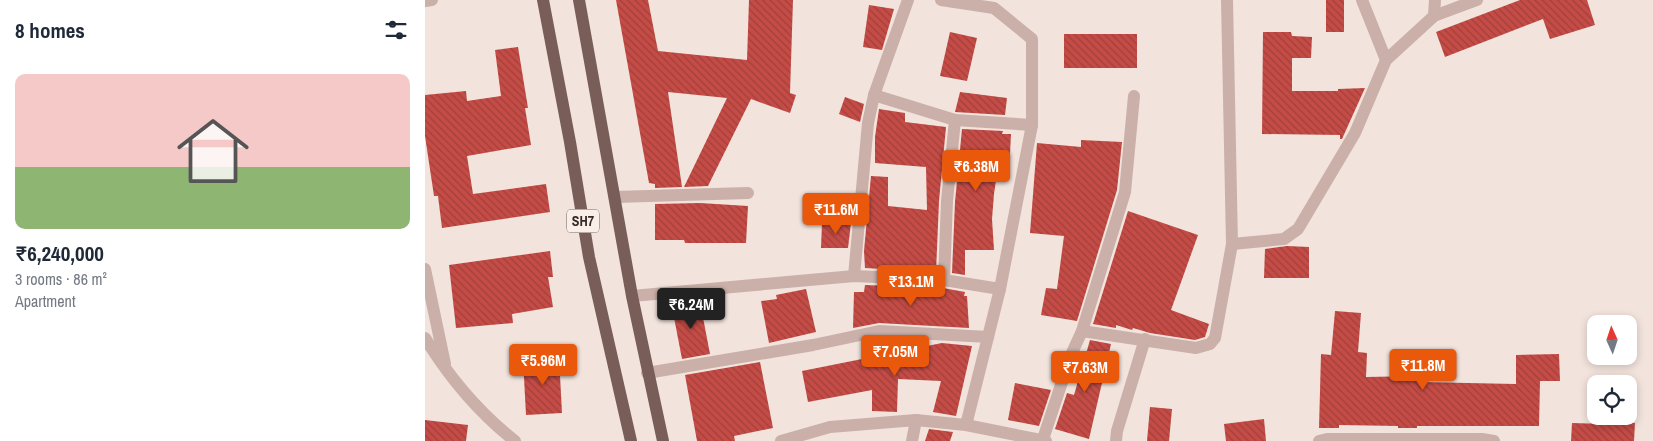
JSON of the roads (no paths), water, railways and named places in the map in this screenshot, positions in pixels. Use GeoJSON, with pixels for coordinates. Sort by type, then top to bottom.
{"type":"FeatureCollection","features":[{"type":"Feature","properties":{"kind":"main road","name":"SH7"},"geometry":{"type":"LineString","coordinates":[[543,0],[570,142],[589,257],[631,441]]}},
{"type":"Feature","properties":{"kind":"main road","name":"SH7"},"geometry":{"type":"LineString","coordinates":[[579,0],[632,296],[663,441]]}},
{"type":"Feature","properties":{"kind":"street"},"geometry":{"type":"LineString","coordinates":[[425,1],[432,0]]}},
{"type":"Feature","properties":{"kind":"street"},"geometry":{"type":"LineString","coordinates":[[854,276],[868,123],[874,95],[908,0]]}},
{"type":"Feature","properties":{"kind":"street"},"geometry":{"type":"LineString","coordinates":[[941,0],[995,4],[1032,39],[1032,125],[1001,289],[967,425]]}},
{"type":"Feature","properties":{"kind":"street"},"geometry":{"type":"LineString","coordinates":[[1082,331],[1196,348],[1210,344],[1215,338],[1231,244],[1227,0]]}},
{"type":"Feature","properties":{"kind":"street"},"geometry":{"type":"LineString","coordinates":[[1362,0],[1385,60]]}},
{"type":"Feature","properties":{"kind":"street"},"geometry":{"type":"LineString","coordinates":[[1434,16],[1435,0]]}},
{"type":"Feature","properties":{"kind":"street"},"geometry":{"type":"LineString","coordinates":[[1231,244],[1284,239],[1298,229],[1355,133],[1385,60],[1434,16],[1477,0]]}},
{"type":"Feature","properties":{"kind":"street"},"geometry":{"type":"LineString","coordinates":[[874,95],[955,120],[1032,125]]}},
{"type":"Feature","properties":{"kind":"street"},"geometry":{"type":"LineString","coordinates":[[781,441],[831,427],[916,420],[967,425],[1044,440],[1071,355],[1082,331],[1125,192],[1134,96]]}},
{"type":"Feature","properties":{"kind":"street"},"geometry":{"type":"LineString","coordinates":[[943,280],[947,201],[955,120]]}},
{"type":"Feature","properties":{"kind":"street"},"geometry":{"type":"LineString","coordinates":[[615,198],[748,193]]}},
{"type":"Feature","properties":{"kind":"street"},"geometry":{"type":"LineString","coordinates":[[425,269],[447,372]]}},
{"type":"Feature","properties":{"kind":"street"},"geometry":{"type":"LineString","coordinates":[[632,296],[854,276],[943,280],[1001,289]]}},
{"type":"Feature","properties":{"kind":"street"},"geometry":{"type":"LineString","coordinates":[[647,373],[813,345],[879,331],[988,337]]}},
{"type":"Feature","properties":{"kind":"street"},"geometry":{"type":"LineString","coordinates":[[425,338],[447,372],[498,428],[515,441]]}},
{"type":"Feature","properties":{"kind":"street"},"geometry":{"type":"LineString","coordinates":[[1116,441],[1117,431],[1145,339]]}},
{"type":"Feature","properties":{"kind":"street"},"geometry":{"type":"LineString","coordinates":[[912,441],[916,420]]}},
{"type":"Feature","properties":{"kind":"street"},"geometry":{"type":"LineString","coordinates":[[496,441],[498,428]]}},
{"type":"Feature","properties":{"kind":"street"},"geometry":{"type":"LineString","coordinates":[[1324,440],[1486,440]]}}]}
